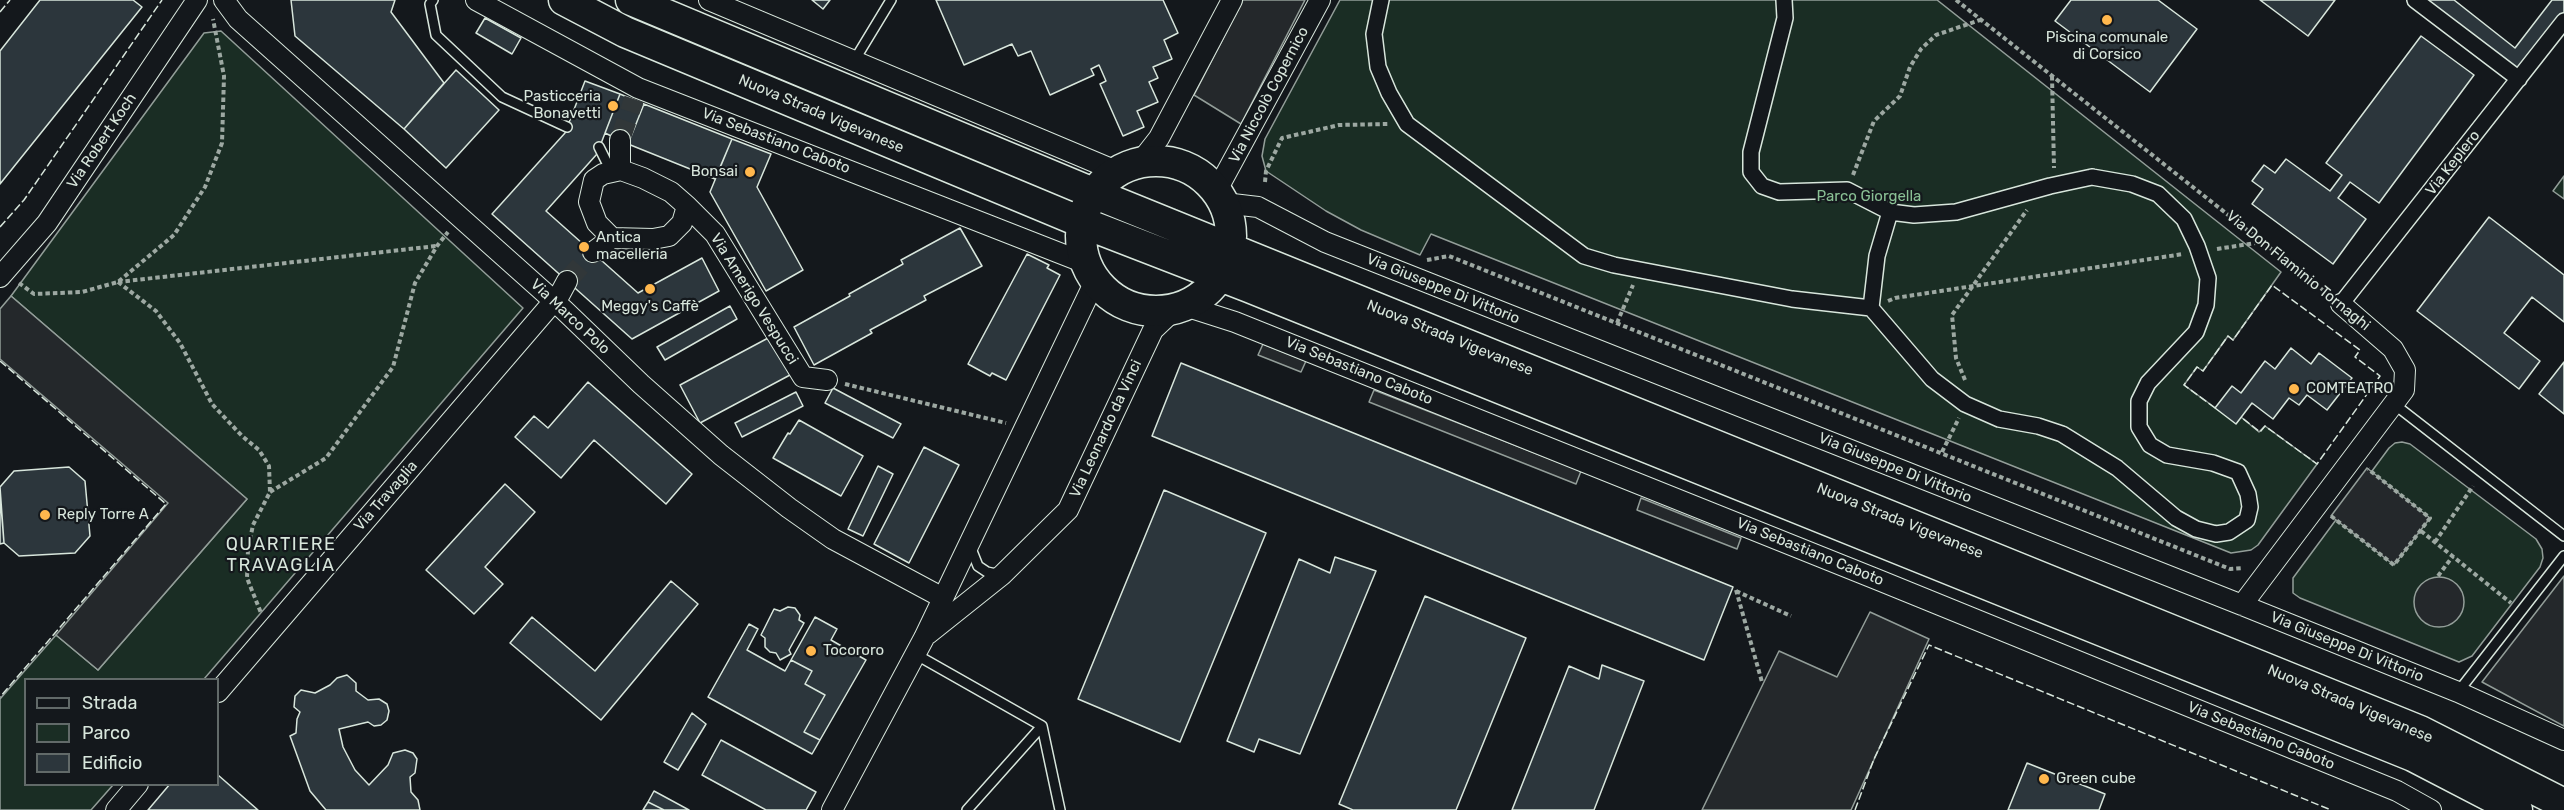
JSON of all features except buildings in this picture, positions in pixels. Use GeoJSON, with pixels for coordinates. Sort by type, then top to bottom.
{"type":"FeatureCollection","features":[{"type":"Feature","properties":{"kind":"main road","name":"Nuova Strada Vigevanese"},"geometry":{"type":"LineString","coordinates":[[564,0],[625,32],[1081,222],[1226,263],[2420,731],[2564,804]]}},
{"type":"Feature","properties":{"kind":"main road","name":"Nuova Strada Vigevanese"},"geometry":{"type":"LineString","coordinates":[[631,0],[1093,193],[1226,263],[2413,756],[2517,810]]}},
{"type":"Feature","properties":{"kind":"main road"},"geometry":{"type":"LineString","coordinates":[[1160,159],[1186,166],[1209,181],[1221,196],[1231,229],[1226,263],[1200,298],[1180,308],[1156,312],[1130,307],[1112,298],[1090,272],[1081,249],[1081,222],[1093,193],[1128,166],[1160,159]]}},
{"type":"Feature","properties":{"kind":"street","name":"Via Robert Koch"},"geometry":{"type":"LineString","coordinates":[[0,277],[47,223],[197,0]]}},
{"type":"Feature","properties":{"kind":"street","name":"Via Marco Polo"},"geometry":{"type":"LineString","coordinates":[[224,0],[238,20],[554,302],[721,455],[833,539],[943,598]]}},
{"type":"Feature","properties":{"kind":"street","name":"Via Sebastiano Caboto"},"geometry":{"type":"LineString","coordinates":[[476,0],[636,94],[1090,272]]}},
{"type":"Feature","properties":{"kind":"street"},"geometry":{"type":"LineString","coordinates":[[709,0],[854,61],[1128,166],[1159,138],[1232,0]]}},
{"type":"Feature","properties":{"kind":"street","name":"Via Niccolò Copernico"},"geometry":{"type":"LineString","coordinates":[[1221,196],[1320,0]]}},
{"type":"Feature","properties":{"kind":"street"},"geometry":{"type":"LineString","coordinates":[[1381,0],[1374,34],[1378,67],[1389,93],[1407,124],[1584,256],[1640,270],[1792,299],[1871,308],[1932,379],[1965,404],[1999,419],[2038,426],[2062,434],[2117,468],[2176,518],[2196,529],[2216,534],[2229,532],[2247,520],[2250,507],[2248,494],[2238,472],[2213,463],[2168,455],[2150,445],[2139,427],[2139,401],[2148,383],[2196,332],[2206,305],[2208,278],[2184,219],[2158,194],[2132,184],[2091,177],[1956,212],[1914,215],[1890,212],[1847,190],[1779,192],[1762,186],[1751,172],[1751,152],[1785,18],[1784,0]]}},
{"type":"Feature","properties":{"kind":"street"},"geometry":{"type":"LineString","coordinates":[[2415,0],[2519,79]]}},
{"type":"Feature","properties":{"kind":"street","name":"Via Keplero"},"geometry":{"type":"LineString","coordinates":[[2341,304],[2564,21]]}},
{"type":"Feature","properties":{"kind":"street"},"geometry":{"type":"LineString","coordinates":[[615,170],[621,140]]}},
{"type":"Feature","properties":{"kind":"street"},"geometry":{"type":"LineString","coordinates":[[593,252],[612,238],[653,239],[669,236],[682,223],[687,206],[671,192],[643,177],[615,170],[594,180],[589,202],[597,223],[612,238]]}},
{"type":"Feature","properties":{"kind":"street","name":"Via Giuseppe Di Vittorio"},"geometry":{"type":"LineString","coordinates":[[1221,196],[1258,207],[1336,247],[2458,692],[2564,740]]}},
{"type":"Feature","properties":{"kind":"street","name":"Via Amerigo Vespucci"},"geometry":{"type":"LineString","coordinates":[[687,206],[715,234],[803,377],[827,380]]}},
{"type":"Feature","properties":{"kind":"street"},"geometry":{"type":"LineString","coordinates":[[1871,308],[1877,256],[1890,212]]}},
{"type":"Feature","properties":{"kind":"street","name":"Via Leonardo da Vinci"},"geometry":{"type":"LineString","coordinates":[[832,810],[920,646],[1025,428],[1090,272]]}},
{"type":"Feature","properties":{"kind":"street","name":"Via Travaglia"},"geometry":{"type":"LineString","coordinates":[[219,691],[554,302],[567,281]]}},
{"type":"Feature","properties":{"kind":"street","name":"Via Don Flaminio Tornaghi"},"geometry":{"type":"LineString","coordinates":[[2242,605],[2404,390],[2406,381],[2401,361],[2394,349],[2341,304]]}},
{"type":"Feature","properties":{"kind":"street","name":"Via Sebastiano Caboto"},"geometry":{"type":"LineString","coordinates":[[1180,308],[1235,322],[1881,581],[2397,791],[2431,810]]}},
{"type":"Feature","properties":{"kind":"street","name":"Via Leonardo da Vinci"},"geometry":{"type":"LineString","coordinates":[[920,646],[1002,575],[1068,510],[1153,330],[1180,308]]}},
{"type":"Feature","properties":{"kind":"street"},"geometry":{"type":"LineString","coordinates":[[116,810],[136,786]]}},
{"type":"Feature","properties":{"kind":"lane"},"geometry":{"type":"LineString","coordinates":[[432,0],[430,4],[436,35],[502,97],[567,127]]}},
{"type":"Feature","properties":{"kind":"lane"},"geometry":{"type":"LineString","coordinates":[[854,61],[891,0]]}},
{"type":"Feature","properties":{"kind":"lane"},"geometry":{"type":"LineString","coordinates":[[599,147],[615,170]]}},
{"type":"Feature","properties":{"kind":"lane"},"geometry":{"type":"LineString","coordinates":[[2394,404],[2564,536]]}},
{"type":"Feature","properties":{"kind":"lane"},"geometry":{"type":"LineString","coordinates":[[969,544],[978,566],[987,572],[1002,575]]}},
{"type":"Feature","properties":{"kind":"lane"},"geometry":{"type":"LineString","coordinates":[[2458,692],[2564,556]]}},
{"type":"Feature","properties":{"kind":"lane"},"geometry":{"type":"LineString","coordinates":[[920,646],[1042,726],[1060,810]]}},
{"type":"Feature","properties":{"kind":"lane"},"geometry":{"type":"LineString","coordinates":[[967,810],[1042,726]]}},
{"type":"Feature","properties":{"kind":"path","name":"Via Don Flaminio Tornaghi"},"geometry":{"type":"LineString","coordinates":[[1956,0],[2341,304]]}},
{"type":"Feature","properties":{"kind":"path"},"geometry":{"type":"LineString","coordinates":[[118,282],[174,235],[205,187],[222,143],[224,76],[213,17]]}},
{"type":"Feature","properties":{"kind":"path"},"geometry":{"type":"LineString","coordinates":[[1847,190],[1874,121],[1900,96],[1910,67],[1921,49],[1936,35],[1980,20]]}},
{"type":"Feature","properties":{"kind":"path"},"geometry":{"type":"LineString","coordinates":[[1942,452],[1969,392],[1956,358],[1952,315],[2054,168],[2052,76]]}},
{"type":"Feature","properties":{"kind":"path"},"geometry":{"type":"LineString","coordinates":[[1265,182],[1266,171],[1282,138],[1338,125],[1407,124]]}},
{"type":"Feature","properties":{"kind":"path"},"geometry":{"type":"LineString","coordinates":[[270,492],[326,458],[393,367],[416,283],[437,246],[460,219]]}},
{"type":"Feature","properties":{"kind":"path"},"geometry":{"type":"LineString","coordinates":[[1871,308],[1895,298],[2262,242]]}},
{"type":"Feature","properties":{"kind":"path"},"geometry":{"type":"LineString","coordinates":[[21,284],[34,294],[82,292],[118,282],[437,246]]}},
{"type":"Feature","properties":{"kind":"path"},"geometry":{"type":"LineString","coordinates":[[1617,322],[1640,270]]}},
{"type":"Feature","properties":{"kind":"path"},"geometry":{"type":"LineString","coordinates":[[118,282],[156,310],[180,343],[212,404],[242,436],[259,450],[269,466],[270,492],[253,525],[248,549],[248,578],[262,615],[273,626]]}},
{"type":"Feature","properties":{"kind":"path"},"geometry":{"type":"LineString","coordinates":[[827,380],[1025,428]]}},
{"type":"Feature","properties":{"kind":"path"},"geometry":{"type":"LineString","coordinates":[[2331,516],[2394,565],[2421,531],[2430,518],[2367,468]]}},
{"type":"Feature","properties":{"kind":"path"},"geometry":{"type":"LineString","coordinates":[[2435,542],[2474,486]]}},
{"type":"Feature","properties":{"kind":"path"},"geometry":{"type":"LineString","coordinates":[[2421,531],[2521,611]]}},
{"type":"Feature","properties":{"kind":"path"},"geometry":{"type":"LineString","coordinates":[[2438,576],[2453,556]]}},
{"type":"Feature","properties":{"kind":"path"},"geometry":{"type":"LineString","coordinates":[[1762,682],[1736,590],[1791,616]]}},
{"type":"Feature","properties":{"kind":"green space","name":"Parco Giorgella"},"geometry":{"type":"Polygon","coordinates":[[[1340,0],[1937,0],[2281,272],[2233,340],[2228,336],[2203,371],[2197,367],[2184,385],[2236,423],[2241,417],[2259,432],[2265,426],[2317,464],[2258,545],[2251,550],[2231,553],[1431,234],[1420,255],[1361,230],[1326,211],[1266,171],[1262,156],[1265,139],[1340,0]]]}},
{"type":"Feature","properties":{"kind":"green space"},"geometry":{"type":"Polygon","coordinates":[[[221,31],[523,308],[205,678],[24,678],[24,786],[112,786],[91,810],[0,810],[0,699],[56,635],[98,670],[247,499],[11,296],[204,33],[221,31]]]}},
{"type":"Feature","properties":{"kind":"green space"},"geometry":{"type":"Polygon","coordinates":[[[2564,176],[2564,199],[2553,191],[2564,176]]]}},
{"type":"Feature","properties":{"kind":"green space"},"geometry":{"type":"Polygon","coordinates":[[[2395,443],[2410,444],[2536,539],[2542,549],[2543,558],[2540,567],[2472,656],[2459,662],[2300,598],[2293,593],[2293,578],[2389,448],[2395,443]]]}},
{"type":"Feature","properties":{"kind":"shaded area"},"geometry":{"type":"Polygon","coordinates":[[[1243,0],[1305,0],[1241,124],[1194,95],[1243,0]]]}},
{"type":"Feature","properties":{"kind":"shaded area"},"geometry":{"type":"Polygon","coordinates":[[[11,296],[247,499],[98,670],[56,635],[168,503],[0,359],[0,309],[11,296]]]}},
{"type":"Feature","properties":{"kind":"shaded area"},"geometry":{"type":"Polygon","coordinates":[[[1263,344],[1306,361],[1301,372],[1258,355],[1263,344]]]}},
{"type":"Feature","properties":{"kind":"shaded area"},"geometry":{"type":"Polygon","coordinates":[[[1374,390],[1581,471],[1576,484],[1369,402],[1374,390]]]}},
{"type":"Feature","properties":{"kind":"shaded area"},"geometry":{"type":"Polygon","coordinates":[[[2367,468],[2430,518],[2394,565],[2331,516],[2367,468]]]}},
{"type":"Feature","properties":{"kind":"shaded area"},"geometry":{"type":"Polygon","coordinates":[[[1641,498],[1741,538],[1737,549],[1637,510],[1641,498]]]}},
{"type":"Feature","properties":{"kind":"shaded area"},"geometry":{"type":"Polygon","coordinates":[[[2564,576],[2564,726],[2482,682],[2564,576]]]}},
{"type":"Feature","properties":{"kind":"shaded area"},"geometry":{"type":"Polygon","coordinates":[[[2434,577],[2444,577],[2457,584],[2464,597],[2464,607],[2457,620],[2444,627],[2434,627],[2425,623],[2418,616],[2414,607],[2414,597],[2418,588],[2425,581],[2434,577]]]}},
{"type":"Feature","properties":{"kind":"shaded area"},"geometry":{"type":"Polygon","coordinates":[[[1870,612],[1929,639],[1851,810],[1702,810],[1779,651],[1837,677],[1870,612]]]}},
{"type":"Feature","properties":{"kind":"tunnel"},"geometry":{"type":"LineString","coordinates":[[620,140],[634,99]]}},
{"type":"Feature","properties":{"kind":"tunnel"},"geometry":{"type":"LineString","coordinates":[[567,281],[593,252]]}},
{"type":"Feature","properties":{"kind":"fence"},"geometry":{"type":"LineString","coordinates":[[0,12],[10,0]]}},
{"type":"Feature","properties":{"kind":"fence"},"geometry":{"type":"LineString","coordinates":[[0,227],[24,200],[162,0]]}},
{"type":"Feature","properties":{"kind":"fence"},"geometry":{"type":"LineString","coordinates":[[2215,408],[2184,385],[2197,367],[2203,371],[2228,336],[2233,340],[2272,285],[2360,350],[2355,357],[2380,376],[2317,464],[2265,426],[2260,432],[2241,417]]}},
{"type":"Feature","properties":{"kind":"fence"},"geometry":{"type":"LineString","coordinates":[[0,361],[166,504],[0,697]]}},
{"type":"Feature","properties":{"kind":"fence"},"geometry":{"type":"LineString","coordinates":[[1855,810],[1874,759],[1929,645],[2331,810]]}},
{"type":"Feature","properties":{"kind":"place","name":"Piscina comunale di Corsico"},"geometry":{"type":"Point","coordinates":[2107,20]}},
{"type":"Feature","properties":{"kind":"place","name":"Pasticceria Bonavetti"},"geometry":{"type":"Point","coordinates":[613,106]}},
{"type":"Feature","properties":{"kind":"place","name":"Bonsai"},"geometry":{"type":"Point","coordinates":[750,172]}},
{"type":"Feature","properties":{"kind":"place","name":"Antica macelleria"},"geometry":{"type":"Point","coordinates":[584,247]}},
{"type":"Feature","properties":{"kind":"place","name":"Meggy's Caffè"},"geometry":{"type":"Point","coordinates":[650,289]}},
{"type":"Feature","properties":{"kind":"place","name":"COMTEATRO"},"geometry":{"type":"Point","coordinates":[2294,389]}},
{"type":"Feature","properties":{"kind":"place","name":"Reply Torre A"},"geometry":{"type":"Point","coordinates":[45,515]}},
{"type":"Feature","properties":{"kind":"place","name":"Tocororo"},"geometry":{"type":"Point","coordinates":[811,651]}},
{"type":"Feature","properties":{"kind":"place","name":"Green cube"},"geometry":{"type":"Point","coordinates":[2044,779]}},
{"type":"Feature","properties":{"kind":"district","name":"QUARTIERE TRAVAGLIA"},"geometry":{"type":"Point","coordinates":[281,555]}}]}
